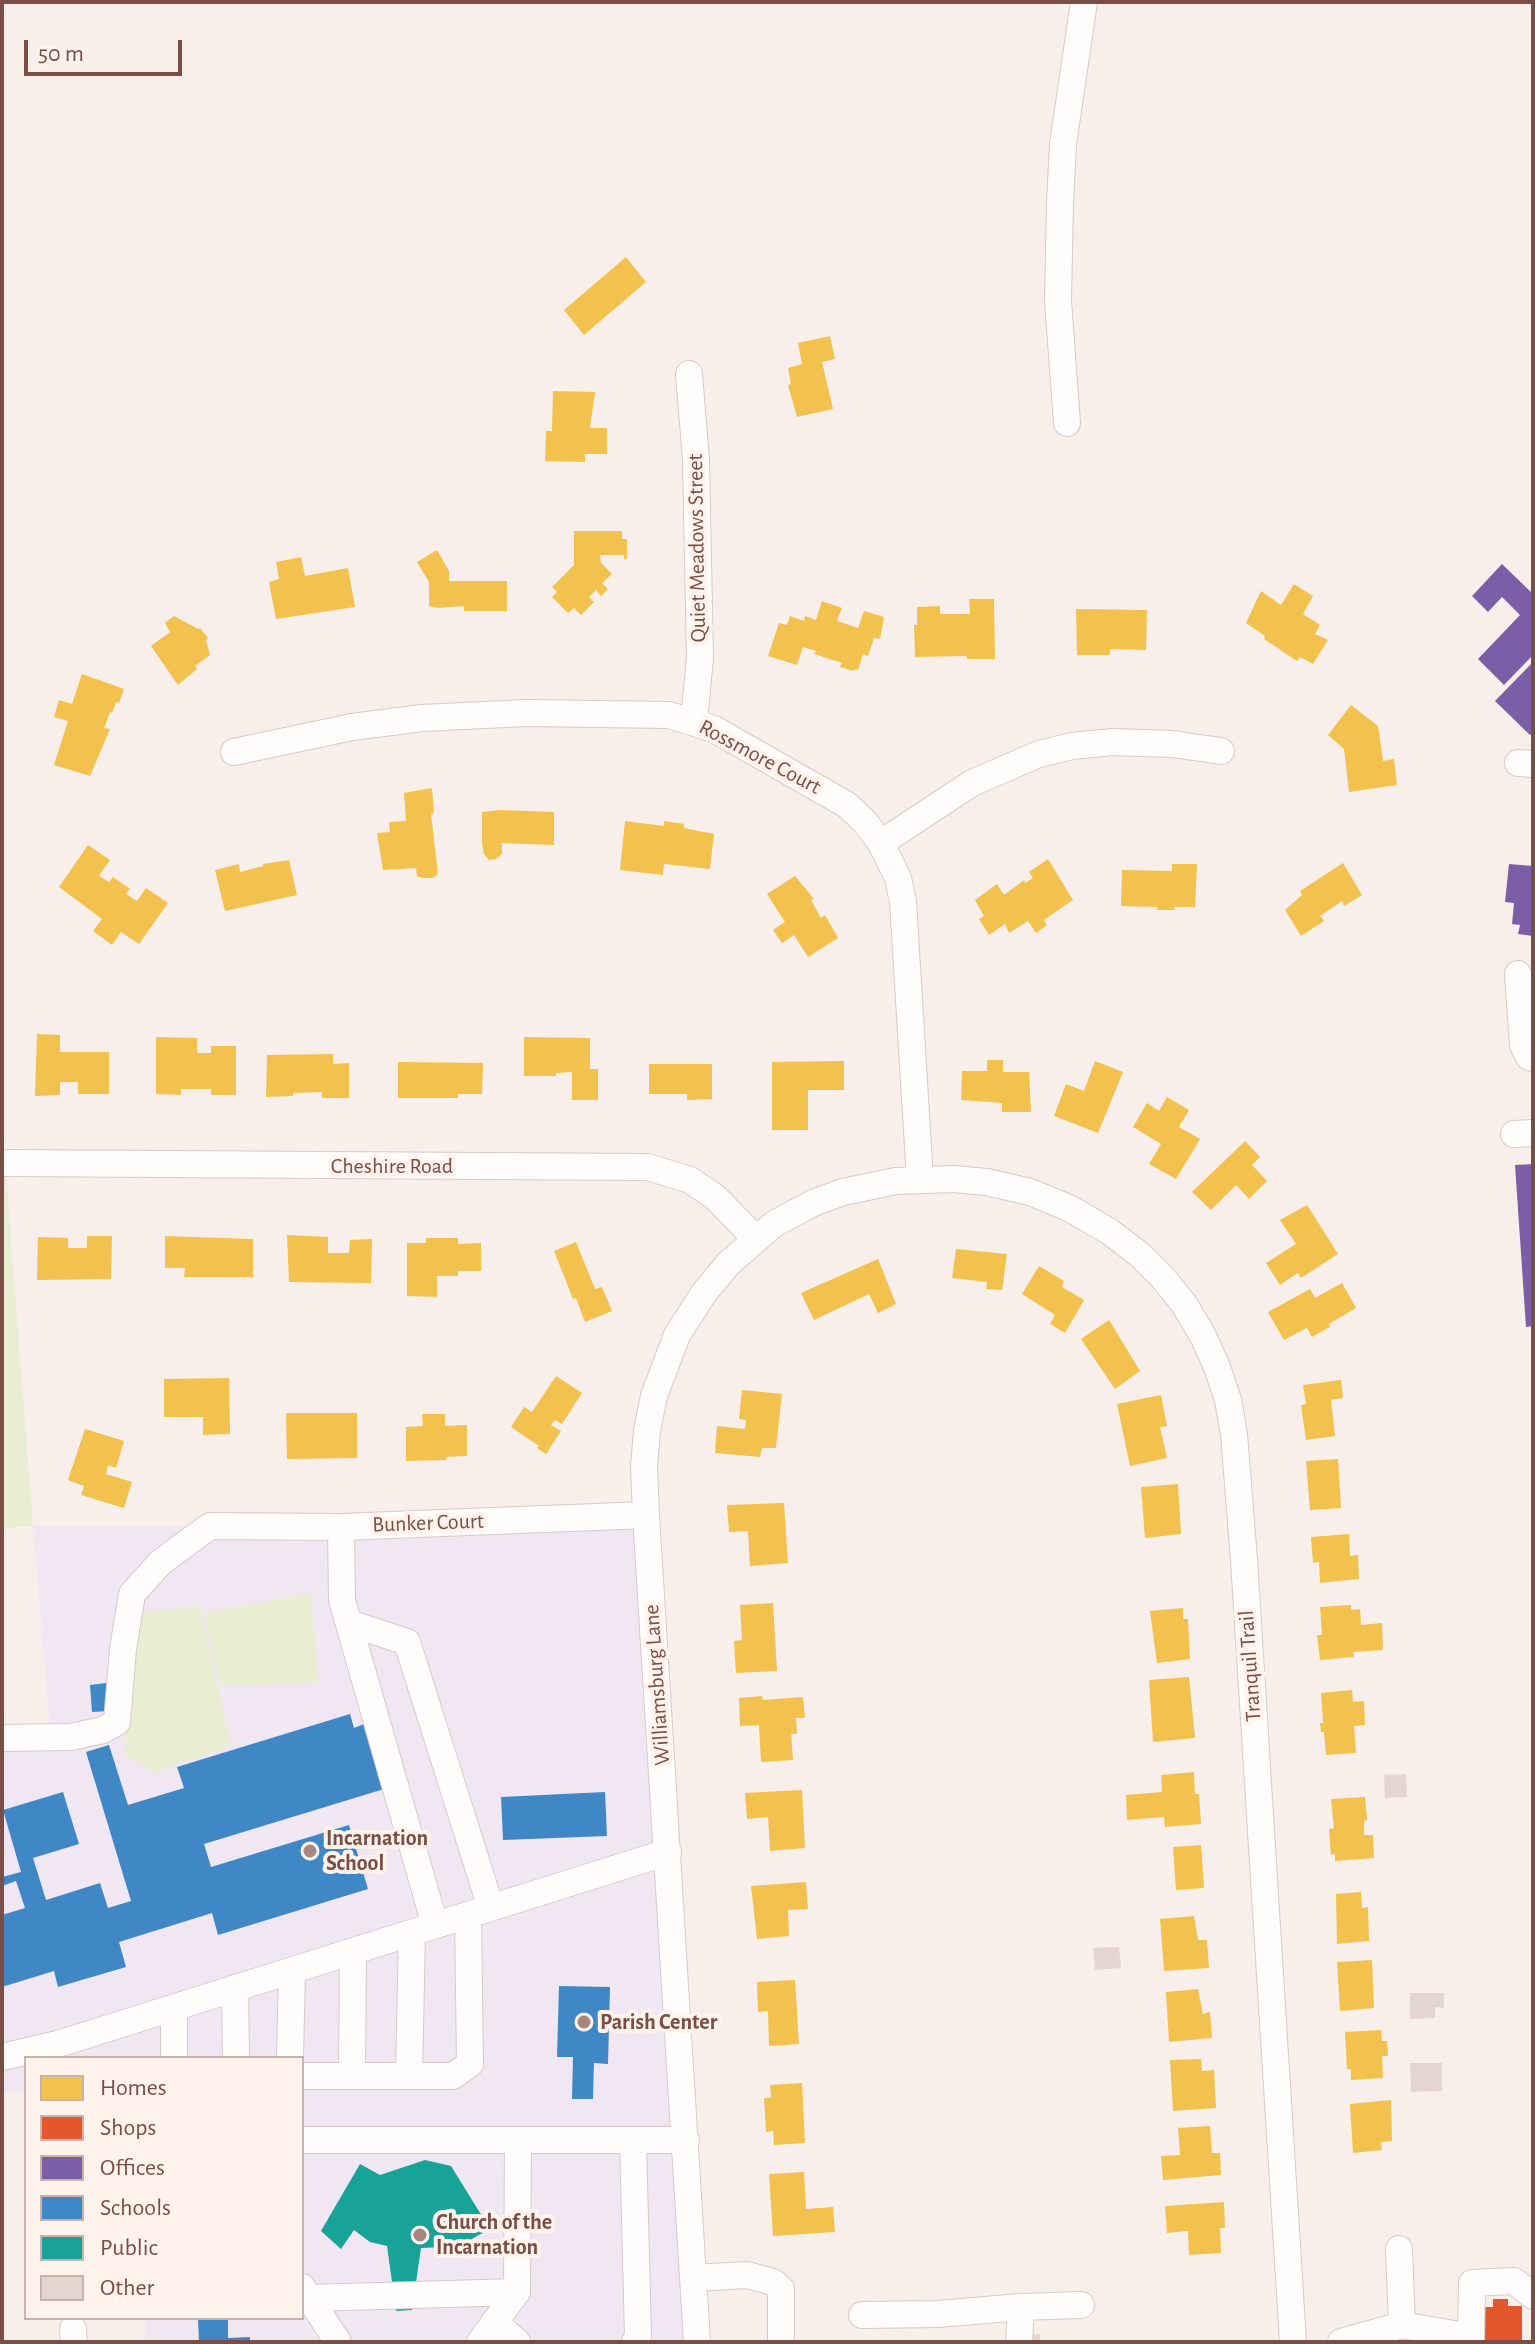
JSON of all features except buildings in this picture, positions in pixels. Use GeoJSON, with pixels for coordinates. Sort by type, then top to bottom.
{"type":"FeatureCollection","features":[{"type":"Feature","properties":{"kind":"street"},"geometry":{"type":"LineString","coordinates":[[1067,423],[1058,301],[1060,203],[1063,144],[1084,2]]}},
{"type":"Feature","properties":{"kind":"street","name":"Quiet Meadows Street"},"geometry":{"type":"LineString","coordinates":[[689,374],[696,460],[700,658],[694,721]]}},
{"type":"Feature","properties":{"kind":"street","name":"Rossmore Court"},"geometry":{"type":"LineString","coordinates":[[234,752],[352,727],[422,718],[526,713],[642,713],[694,721],[728,736],[847,805],[881,843],[898,878],[903,902],[920,1179]]}},
{"type":"Feature","properties":{"kind":"street"},"geometry":{"type":"LineString","coordinates":[[881,843],[972,783],[1039,754],[1072,746],[1112,742],[1172,744],[1221,751]]}},
{"type":"Feature","properties":{"kind":"street"},"geometry":{"type":"LineString","coordinates":[[1518,974],[1523,1045],[1529,1057],[1533,1058]]}},
{"type":"Feature","properties":{"kind":"street","name":"Cheshire Road"},"geometry":{"type":"LineString","coordinates":[[4,1163],[648,1167],[690,1180],[715,1197],[755,1238]]}},
{"type":"Feature","properties":{"kind":"street","name":"Williamsburg Lane"},"geometry":{"type":"LineString","coordinates":[[697,2342],[646,1515],[644,1466],[647,1431],[665,1362],[677,1335],[704,1293],[755,1238],[813,1203],[843,1192],[920,1179]]}},
{"type":"Feature","properties":{"kind":"street","name":"Tranquil Trail"},"geometry":{"type":"LineString","coordinates":[[920,1179],[987,1182],[1030,1192],[1071,1209],[1110,1232],[1139,1254],[1184,1304],[1203,1336],[1224,1389],[1234,1434],[1244,1560],[1293,2342]]}},
{"type":"Feature","properties":{"kind":"street","name":"Bunker Court"},"geometry":{"type":"LineString","coordinates":[[2,1738],[71,1737],[103,1730],[117,1722],[123,1649],[132,1594],[161,1562],[210,1526],[341,1527],[646,1515]]}},
{"type":"Feature","properties":{"kind":"street"},"geometry":{"type":"LineString","coordinates":[[341,1527],[342,1600],[424,1929],[409,2076]]}},
{"type":"Feature","properties":{"kind":"street"},"geometry":{"type":"LineString","coordinates":[[304,2076],[453,2076],[470,2064],[479,1911],[407,1642],[349,1623]]}},
{"type":"Feature","properties":{"kind":"street"},"geometry":{"type":"LineString","coordinates":[[2,2057],[58,2044],[668,1852]]}},
{"type":"Feature","properties":{"kind":"street"},"geometry":{"type":"LineString","coordinates":[[352,2076],[353,1951]]}},
{"type":"Feature","properties":{"kind":"street"},"geometry":{"type":"LineString","coordinates":[[290,2056],[292,1971]]}},
{"type":"Feature","properties":{"kind":"street"},"geometry":{"type":"LineString","coordinates":[[235,1988],[236,2056]]}},
{"type":"Feature","properties":{"kind":"street"},"geometry":{"type":"LineString","coordinates":[[174,2008],[174,2056]]}},
{"type":"Feature","properties":{"kind":"street"},"geometry":{"type":"LineString","coordinates":[[304,2140],[686,2140]]}},
{"type":"Feature","properties":{"kind":"street"},"geometry":{"type":"LineString","coordinates":[[633,2140],[638,2336],[635,2342]]}},
{"type":"Feature","properties":{"kind":"street"},"geometry":{"type":"LineString","coordinates":[[517,2342],[487,2332],[517,2292],[518,2141]]}},
{"type":"Feature","properties":{"kind":"street"},"geometry":{"type":"LineString","coordinates":[[1399,2249],[1402,2325]]}},
{"type":"Feature","properties":{"kind":"street"},"geometry":{"type":"LineString","coordinates":[[694,2278],[747,2275],[773,2282],[781,2289],[781,2342]]}},
{"type":"Feature","properties":{"kind":"street"},"geometry":{"type":"LineString","coordinates":[[1341,2342],[1402,2325],[1471,2340],[1472,2283],[1514,2281],[1533,2296]]}},
{"type":"Feature","properties":{"kind":"street"},"geometry":{"type":"LineString","coordinates":[[305,2293],[517,2292]]}},
{"type":"Feature","properties":{"kind":"street"},"geometry":{"type":"LineString","coordinates":[[305,2293],[338,2342]]}},
{"type":"Feature","properties":{"kind":"street"},"geometry":{"type":"LineString","coordinates":[[862,2315],[938,2314],[1081,2305]]}},
{"type":"Feature","properties":{"kind":"street"},"geometry":{"type":"LineString","coordinates":[[1019,2342],[1021,2307]]}},
{"type":"Feature","properties":{"kind":"shaded area"},"geometry":{"type":"Polygon","coordinates":[[[646,1515],[697,2342],[145,2342],[145,2320],[304,2320],[304,2056],[24,2056],[24,2093],[2,2092],[2,1732],[50,1730],[33,1526],[341,1527],[646,1515]]]}},
{"type":"Feature","properties":{"kind":"green space"},"geometry":{"type":"Polygon","coordinates":[[[2,1125],[33,1526],[2,1528],[2,1125]]]}},
{"type":"Feature","properties":{"kind":"green space"},"geometry":{"type":"Polygon","coordinates":[[[311,1593],[319,1684],[220,1685],[204,1613],[311,1593]]]}},
{"type":"Feature","properties":{"kind":"green space"},"geometry":{"type":"Polygon","coordinates":[[[200,1606],[231,1746],[153,1773],[123,1753],[142,1612],[200,1606]]]}},
{"type":"Feature","properties":{"kind":"place","name":"Incarnation School"},"geometry":{"type":"Point","coordinates":[310,1851]}},
{"type":"Feature","properties":{"kind":"place","name":"Parish Center"},"geometry":{"type":"Point","coordinates":[584,2022]}},
{"type":"Feature","properties":{"kind":"place","name":"Church of the Incarnation"},"geometry":{"type":"Point","coordinates":[420,2235]}}]}
